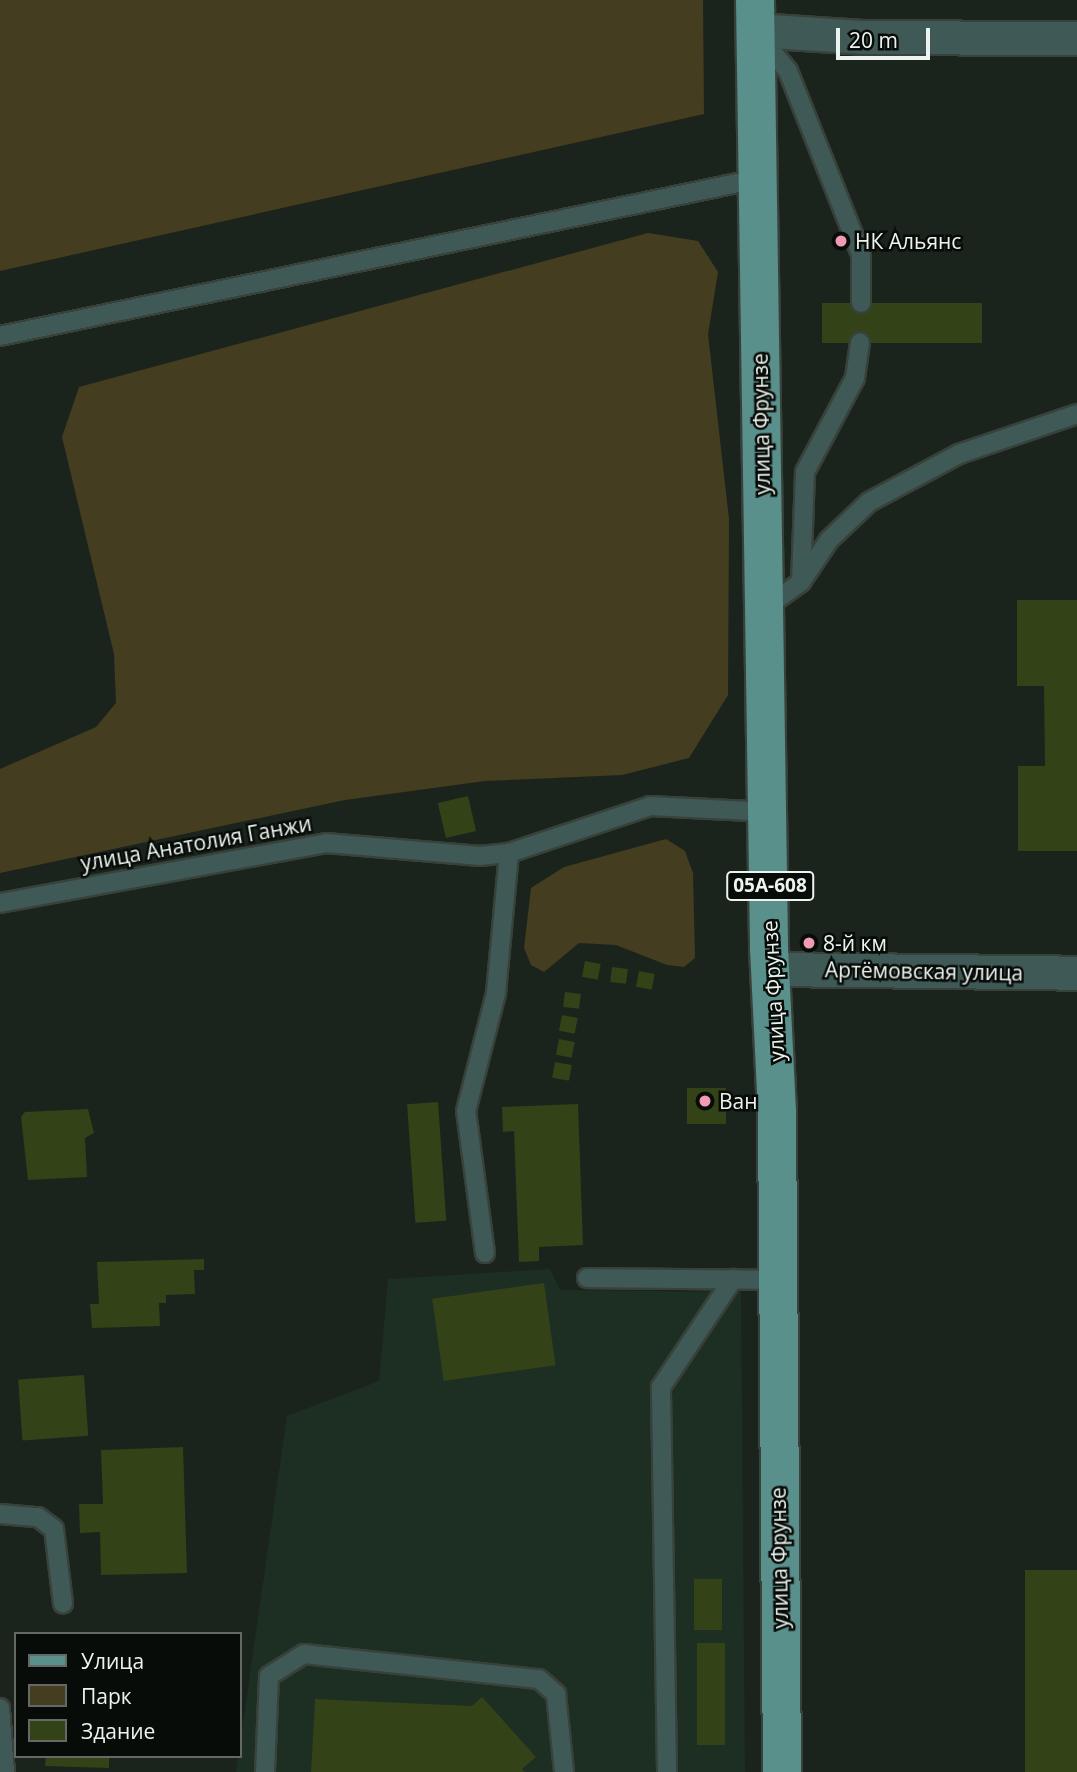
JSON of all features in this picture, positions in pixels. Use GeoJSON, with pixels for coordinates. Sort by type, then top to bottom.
{"type":"FeatureCollection","features":[{"type":"Feature","properties":{"kind":"main road","name":"улица Фрунзе"},"geometry":{"type":"LineString","coordinates":[[755,15],[771,969],[777,1101],[776,1280],[782,1772]]}},
{"type":"Feature","properties":{"kind":"street"},"geometry":{"type":"LineString","coordinates":[[755,15],[862,37],[1077,38]]}},
{"type":"Feature","properties":{"kind":"street","name":"Артёмовская улица"},"geometry":{"type":"LineString","coordinates":[[771,969],[1077,972]]}},
{"type":"Feature","properties":{"kind":"lane"},"geometry":{"type":"LineString","coordinates":[[755,15],[789,71],[861,254],[861,303]]}},
{"type":"Feature","properties":{"kind":"lane"},"geometry":{"type":"LineString","coordinates":[[0,336],[757,179]]}},
{"type":"Feature","properties":{"kind":"lane"},"geometry":{"type":"LineString","coordinates":[[801,582],[805,472],[855,378],[860,342]]}},
{"type":"Feature","properties":{"kind":"lane"},"geometry":{"type":"LineString","coordinates":[[765,608],[801,582],[829,540],[869,502],[959,454],[1077,414]]}},
{"type":"Feature","properties":{"kind":"lane","name":"улица Анатолия Ганжи"},"geometry":{"type":"LineString","coordinates":[[0,903],[326,843],[419,852],[509,853],[650,806],[770,812]]}},
{"type":"Feature","properties":{"kind":"lane"},"geometry":{"type":"LineString","coordinates":[[485,1254],[466,1111],[496,993],[509,853]]}},
{"type":"Feature","properties":{"kind":"lane"},"geometry":{"type":"LineString","coordinates":[[587,1278],[776,1280]]}},
{"type":"Feature","properties":{"kind":"lane"},"geometry":{"type":"LineString","coordinates":[[667,1772],[661,1388],[733,1279]]}},
{"type":"Feature","properties":{"kind":"lane"},"geometry":{"type":"LineString","coordinates":[[0,1514],[38,1517],[54,1529],[63,1603]]}},
{"type":"Feature","properties":{"kind":"lane"},"geometry":{"type":"LineString","coordinates":[[265,1772],[269,1676],[304,1654],[539,1679],[556,1694],[564,1772]]}},
{"type":"Feature","properties":{"kind":"lane"},"geometry":{"type":"LineString","coordinates":[[0,1708],[5,1772]]}},
{"type":"Feature","properties":{"kind":"shaded area"},"geometry":{"type":"Polygon","coordinates":[[[550,1269],[560,1290],[741,1292],[745,1772],[236,1772],[238,1758],[242,1758],[242,1730],[287,1416],[379,1381],[388,1279],[550,1269]]]}},
{"type":"Feature","properties":{"kind":"green space"},"geometry":{"type":"Polygon","coordinates":[[[0,0],[703,0],[704,114],[0,271],[0,0]]]}},
{"type":"Feature","properties":{"kind":"green space"},"geometry":{"type":"Polygon","coordinates":[[[648,233],[698,241],[718,272],[708,334],[729,519],[728,695],[689,758],[622,775],[485,781],[345,800],[0,873],[0,769],[96,727],[116,703],[114,654],[62,437],[79,387],[648,233]]]}},
{"type":"Feature","properties":{"kind":"green space"},"geometry":{"type":"Polygon","coordinates":[[[666,839],[685,851],[693,873],[695,958],[684,967],[667,965],[616,945],[579,943],[544,972],[531,965],[524,948],[531,888],[564,867],[666,839]]]}},
{"type":"Feature","properties":{"kind":"building"},"geometry":{"type":"Polygon","coordinates":[[[822,303],[982,303],[982,343],[822,343],[822,303]]]}},
{"type":"Feature","properties":{"kind":"building"},"geometry":{"type":"Polygon","coordinates":[[[1017,600],[1077,600],[1077,851],[1018,851],[1018,766],[1045,766],[1044,686],[1017,686],[1017,600]]]}},
{"type":"Feature","properties":{"kind":"building"},"geometry":{"type":"Polygon","coordinates":[[[468,796],[476,831],[446,838],[438,803],[468,796]]]}},
{"type":"Feature","properties":{"kind":"building"},"geometry":{"type":"Polygon","coordinates":[[[585,961],[601,964],[598,980],[582,977],[585,961]]]}},
{"type":"Feature","properties":{"kind":"building"},"geometry":{"type":"Polygon","coordinates":[[[612,967],[628,969],[626,984],[610,982],[612,967]]]}},
{"type":"Feature","properties":{"kind":"building"},"geometry":{"type":"Polygon","coordinates":[[[639,971],[655,974],[652,990],[636,987],[639,971]]]}},
{"type":"Feature","properties":{"kind":"building"},"geometry":{"type":"Polygon","coordinates":[[[565,992],[581,994],[579,1009],[563,1007],[565,992]]]}},
{"type":"Feature","properties":{"kind":"building"},"geometry":{"type":"Polygon","coordinates":[[[562,1015],[578,1018],[575,1034],[559,1031],[562,1015]]]}},
{"type":"Feature","properties":{"kind":"building"},"geometry":{"type":"Polygon","coordinates":[[[559,1039],[575,1042],[572,1058],[556,1055],[559,1039]]]}},
{"type":"Feature","properties":{"kind":"building"},"geometry":{"type":"Polygon","coordinates":[[[555,1062],[572,1065],[569,1081],[552,1078],[555,1062]]]}},
{"type":"Feature","properties":{"kind":"building"},"geometry":{"type":"Polygon","coordinates":[[[687,1088],[726,1088],[726,1124],[687,1124],[687,1088]]]}},
{"type":"Feature","properties":{"kind":"building"},"geometry":{"type":"Polygon","coordinates":[[[438,1102],[446,1221],[415,1223],[407,1104],[438,1102]]]}},
{"type":"Feature","properties":{"kind":"building"},"geometry":{"type":"Polygon","coordinates":[[[578,1104],[583,1245],[539,1247],[539,1261],[519,1262],[514,1131],[503,1132],[502,1107],[578,1104]]]}},
{"type":"Feature","properties":{"kind":"building"},"geometry":{"type":"Polygon","coordinates":[[[88,1109],[94,1133],[85,1138],[87,1177],[28,1180],[21,1117],[25,1112],[88,1109]]]}},
{"type":"Feature","properties":{"kind":"building"},"geometry":{"type":"Polygon","coordinates":[[[204,1259],[204,1270],[194,1270],[195,1294],[166,1295],[166,1303],[159,1303],[160,1326],[92,1328],[90,1304],[99,1304],[97,1262],[204,1259]]]}},
{"type":"Feature","properties":{"kind":"building"},"geometry":{"type":"Polygon","coordinates":[[[544,1283],[556,1365],[444,1381],[432,1299],[544,1283]]]}},
{"type":"Feature","properties":{"kind":"building"},"geometry":{"type":"Polygon","coordinates":[[[84,1375],[88,1436],[22,1440],[18,1380],[84,1375]]]}},
{"type":"Feature","properties":{"kind":"building"},"geometry":{"type":"Polygon","coordinates":[[[183,1447],[187,1573],[101,1575],[100,1532],[80,1533],[79,1504],[103,1504],[101,1450],[183,1447]]]}},
{"type":"Feature","properties":{"kind":"building"},"geometry":{"type":"Polygon","coordinates":[[[1025,1570],[1077,1570],[1077,1772],[1025,1772],[1025,1570]]]}},
{"type":"Feature","properties":{"kind":"building"},"geometry":{"type":"Polygon","coordinates":[[[694,1579],[722,1579],[722,1630],[694,1630],[694,1579]]]}},
{"type":"Feature","properties":{"kind":"building"},"geometry":{"type":"Polygon","coordinates":[[[697,1643],[725,1643],[725,1745],[697,1745],[697,1643]]]}},
{"type":"Feature","properties":{"kind":"building"},"geometry":{"type":"Polygon","coordinates":[[[482,1697],[536,1757],[522,1769],[525,1772],[311,1772],[315,1699],[472,1706],[482,1697]]]}},
{"type":"Feature","properties":{"kind":"building"},"geometry":{"type":"Polygon","coordinates":[[[46,1758],[109,1758],[109,1768],[45,1766],[46,1758]]]}},
{"type":"Feature","properties":{"kind":"place","name":"НК Альянс"},"geometry":{"type":"Point","coordinates":[841,241]}},
{"type":"Feature","properties":{"kind":"place","name":"8-й км"},"geometry":{"type":"Point","coordinates":[809,943]}},
{"type":"Feature","properties":{"kind":"place","name":"Ван"},"geometry":{"type":"Point","coordinates":[705,1101]}}]}
